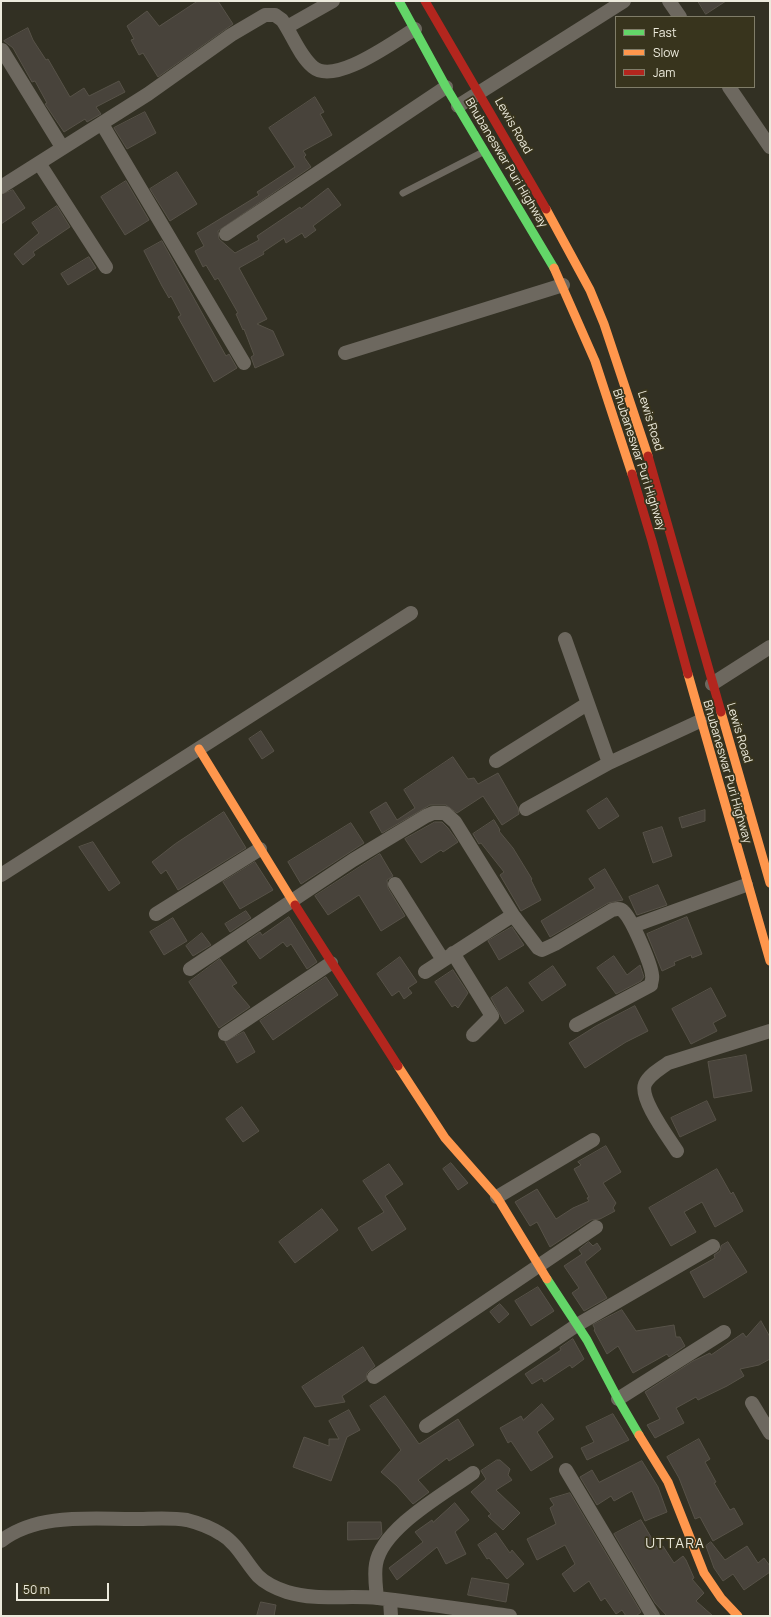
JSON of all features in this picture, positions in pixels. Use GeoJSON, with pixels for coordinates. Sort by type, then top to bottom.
{"type":"FeatureCollection","features":[{"type":"Feature","properties":{"kind":"main road","name":"Bhubaneswar Puri Highway"},"geometry":{"type":"LineString","coordinates":[[399,1],[446,87],[545,251],[563,285],[594,361],[617,426],[652,541],[746,885],[770,961]]}},
{"type":"Feature","properties":{"kind":"main road","name":"Lewis Road"},"geometry":{"type":"LineString","coordinates":[[425,1],[480,92],[566,243],[590,290],[604,324],[646,449],[770,883]]}},
{"type":"Feature","properties":{"kind":"main road"},"geometry":{"type":"LineString","coordinates":[[199,749],[331,963],[445,1138],[463,1160],[498,1197],[538,1266],[577,1324],[597,1358],[618,1399],[668,1482],[704,1573],[721,1598],[738,1616]]}},
{"type":"Feature","properties":{"kind":"street"},"geometry":{"type":"LineString","coordinates":[[286,26],[333,1]]}},
{"type":"Feature","properties":{"kind":"street"},"geometry":{"type":"LineString","coordinates":[[458,106],[624,1]]}},
{"type":"Feature","properties":{"kind":"street"},"geometry":{"type":"LineString","coordinates":[[669,1],[679,16]]}},
{"type":"Feature","properties":{"kind":"street"},"geometry":{"type":"LineString","coordinates":[[1,187],[148,94],[231,35],[266,16],[274,16],[282,20],[312,66],[320,72],[341,70],[355,64],[415,29]]}},
{"type":"Feature","properties":{"kind":"street"},"geometry":{"type":"LineString","coordinates":[[2,50],[62,147]]}},
{"type":"Feature","properties":{"kind":"street"},"geometry":{"type":"LineString","coordinates":[[226,234],[446,87]]}},
{"type":"Feature","properties":{"kind":"street"},"geometry":{"type":"LineString","coordinates":[[730,88],[770,147]]}},
{"type":"Feature","properties":{"kind":"street"},"geometry":{"type":"LineString","coordinates":[[102,124],[244,363]]}},
{"type":"Feature","properties":{"kind":"street"},"geometry":{"type":"LineString","coordinates":[[39,163],[106,267]]}},
{"type":"Feature","properties":{"kind":"street"},"geometry":{"type":"LineString","coordinates":[[345,353],[563,285]]}},
{"type":"Feature","properties":{"kind":"street"},"geometry":{"type":"LineString","coordinates":[[1,875],[411,613]]}},
{"type":"Feature","properties":{"kind":"street"},"geometry":{"type":"LineString","coordinates":[[565,639],[587,704],[610,763]]}},
{"type":"Feature","properties":{"kind":"street"},"geometry":{"type":"LineString","coordinates":[[712,684],[770,647]]}},
{"type":"Feature","properties":{"kind":"street"},"geometry":{"type":"LineString","coordinates":[[496,761],[587,704]]}},
{"type":"Feature","properties":{"kind":"street"},"geometry":{"type":"LineString","coordinates":[[526,809],[610,763],[700,721]]}},
{"type":"Feature","properties":{"kind":"street"},"geometry":{"type":"LineString","coordinates":[[190,969],[353,860],[414,823],[433,813],[440,812],[445,813],[454,822],[513,915],[534,944],[542,950],[618,908],[623,911],[633,926],[653,977],[651,985],[576,1026]]}},
{"type":"Feature","properties":{"kind":"street"},"geometry":{"type":"LineString","coordinates":[[156,914],[260,849]]}},
{"type":"Feature","properties":{"kind":"street"},"geometry":{"type":"LineString","coordinates":[[394,884],[492,1016],[472,1035]]}},
{"type":"Feature","properties":{"kind":"street"},"geometry":{"type":"LineString","coordinates":[[633,926],[746,885]]}},
{"type":"Feature","properties":{"kind":"street"},"geometry":{"type":"LineString","coordinates":[[426,972],[448,956],[513,915]]}},
{"type":"Feature","properties":{"kind":"street"},"geometry":{"type":"LineString","coordinates":[[225,1034],[331,963]]}},
{"type":"Feature","properties":{"kind":"street"},"geometry":{"type":"LineString","coordinates":[[677,1151],[652,1110],[645,1095],[644,1085],[649,1078],[668,1063],[770,1031]]}},
{"type":"Feature","properties":{"kind":"street"},"geometry":{"type":"LineString","coordinates":[[498,1197],[593,1140]]}},
{"type":"Feature","properties":{"kind":"street"},"geometry":{"type":"LineString","coordinates":[[374,1377],[596,1228]]}},
{"type":"Feature","properties":{"kind":"street"},"geometry":{"type":"LineString","coordinates":[[426,1426],[577,1324],[713,1246]]}},
{"type":"Feature","properties":{"kind":"street"},"geometry":{"type":"LineString","coordinates":[[618,1399],[724,1332]]}},
{"type":"Feature","properties":{"kind":"street"},"geometry":{"type":"LineString","coordinates":[[752,1403],[770,1433]]}},
{"type":"Feature","properties":{"kind":"street"},"geometry":{"type":"LineString","coordinates":[[566,1470],[653,1616]]}},
{"type":"Feature","properties":{"kind":"street"},"geometry":{"type":"LineString","coordinates":[[391,1616],[374,1576],[378,1554],[389,1536],[411,1517],[473,1474]]}},
{"type":"Feature","properties":{"kind":"street"},"geometry":{"type":"LineString","coordinates":[[1,1541],[16,1532],[33,1525],[56,1521],[88,1519],[187,1520],[209,1527],[223,1535],[234,1545],[259,1578],[288,1592],[304,1595],[384,1599],[510,1616]]}},
{"type":"Feature","properties":{"kind":"lane"},"geometry":{"type":"LineString","coordinates":[[403,194],[484,151]]}},
{"type":"Feature","properties":{"kind":"building"},"geometry":{"type":"Polygon","coordinates":[[[198,1],[218,1],[233,24],[158,77],[143,53],[139,55],[131,40],[134,39],[127,26],[147,11],[159,26],[198,1]]]}},
{"type":"Feature","properties":{"kind":"building"},"geometry":{"type":"Polygon","coordinates":[[[698,1],[726,1],[706,14],[698,1]]]}},
{"type":"Feature","properties":{"kind":"building"},"geometry":{"type":"Polygon","coordinates":[[[28,28],[33,40],[46,60],[48,59],[70,97],[84,88],[89,96],[119,81],[125,92],[96,107],[101,114],[87,122],[85,119],[64,132],[45,104],[47,103],[35,81],[32,82],[13,48],[4,41],[28,28]]]}},
{"type":"Feature","properties":{"kind":"building"},"geometry":{"type":"Polygon","coordinates":[[[315,97],[324,112],[320,114],[332,135],[303,151],[306,155],[304,157],[311,167],[218,231],[219,239],[235,253],[259,240],[257,236],[300,207],[301,209],[328,188],[341,205],[313,226],[316,230],[305,238],[302,233],[286,243],[284,238],[263,252],[264,254],[239,268],[267,319],[257,324],[273,331],[284,355],[255,368],[251,357],[254,355],[244,329],[243,330],[236,314],[238,313],[218,278],[215,280],[206,265],[203,267],[195,251],[204,246],[197,233],[259,195],[257,192],[295,167],[269,128],[315,97]]]}},
{"type":"Feature","properties":{"kind":"building"},"geometry":{"type":"Polygon","coordinates":[[[145,112],[156,133],[127,149],[114,128],[145,112]]]}},
{"type":"Feature","properties":{"kind":"building"},"geometry":{"type":"Polygon","coordinates":[[[177,172],[197,204],[170,221],[150,189],[177,172]]]}},
{"type":"Feature","properties":{"kind":"building"},"geometry":{"type":"Polygon","coordinates":[[[126,181],[149,220],[125,235],[101,197],[126,181]]]}},
{"type":"Feature","properties":{"kind":"building"},"geometry":{"type":"Polygon","coordinates":[[[13,190],[25,208],[1,224],[1,195],[13,190]]]}},
{"type":"Feature","properties":{"kind":"building"},"geometry":{"type":"Polygon","coordinates":[[[57,206],[70,227],[33,252],[35,255],[23,265],[14,254],[39,233],[32,223],[57,206]]]}},
{"type":"Feature","properties":{"kind":"building"},"geometry":{"type":"Polygon","coordinates":[[[162,241],[226,356],[229,354],[237,368],[214,382],[178,317],[181,315],[171,296],[169,298],[144,251],[162,241]]]}},
{"type":"Feature","properties":{"kind":"building"},"geometry":{"type":"Polygon","coordinates":[[[89,257],[96,268],[68,285],[61,274],[89,257]]]}},
{"type":"Feature","properties":{"kind":"building"},"geometry":{"type":"Polygon","coordinates":[[[261,731],[274,751],[262,759],[249,739],[261,731]]]}},
{"type":"Feature","properties":{"kind":"building"},"geometry":{"type":"Polygon","coordinates":[[[453,757],[468,779],[474,778],[478,784],[498,773],[518,808],[519,814],[502,825],[483,796],[457,813],[446,805],[430,805],[382,833],[370,812],[386,802],[397,820],[415,808],[404,790],[453,757]]]}},
{"type":"Feature","properties":{"kind":"building"},"geometry":{"type":"Polygon","coordinates":[[[607,798],[619,816],[599,829],[587,811],[607,798]]]}},
{"type":"Feature","properties":{"kind":"building"},"geometry":{"type":"Polygon","coordinates":[[[705,810],[705,821],[682,828],[679,818],[705,810]]]}},
{"type":"Feature","properties":{"kind":"building"},"geometry":{"type":"Polygon","coordinates":[[[224,812],[246,848],[178,890],[166,870],[161,874],[152,862],[175,844],[224,812]]]}},
{"type":"Feature","properties":{"kind":"building"},"geometry":{"type":"Polygon","coordinates":[[[494,820],[500,830],[499,831],[513,848],[532,879],[531,880],[541,900],[521,911],[500,875],[504,872],[481,843],[479,844],[473,834],[494,820]]]}},
{"type":"Feature","properties":{"kind":"building"},"geometry":{"type":"Polygon","coordinates":[[[435,822],[442,822],[458,842],[443,852],[441,850],[421,863],[405,839],[435,822]]]}},
{"type":"Feature","properties":{"kind":"building"},"geometry":{"type":"Polygon","coordinates":[[[351,823],[364,843],[301,884],[288,862],[351,823]]]}},
{"type":"Feature","properties":{"kind":"building"},"geometry":{"type":"Polygon","coordinates":[[[662,827],[672,856],[653,863],[643,833],[662,827]]]}},
{"type":"Feature","properties":{"kind":"building"},"geometry":{"type":"Polygon","coordinates":[[[93,842],[120,883],[109,891],[79,847],[93,842]]]}},
{"type":"Feature","properties":{"kind":"building"},"geometry":{"type":"Polygon","coordinates":[[[380,854],[393,876],[387,880],[388,888],[405,916],[381,931],[359,895],[328,915],[315,896],[380,854]]]}},
{"type":"Feature","properties":{"kind":"building"},"geometry":{"type":"Polygon","coordinates":[[[255,862],[273,890],[240,909],[223,882],[255,862]]]}},
{"type":"Feature","properties":{"kind":"building"},"geometry":{"type":"Polygon","coordinates":[[[605,869],[623,900],[608,903],[550,937],[541,921],[595,888],[589,879],[605,869]]]}},
{"type":"Feature","properties":{"kind":"building"},"geometry":{"type":"Polygon","coordinates":[[[658,885],[667,905],[637,915],[629,897],[658,885]]]}},
{"type":"Feature","properties":{"kind":"building"},"geometry":{"type":"Polygon","coordinates":[[[246,911],[251,918],[230,932],[225,924],[246,911]]]}},
{"type":"Feature","properties":{"kind":"building"},"geometry":{"type":"Polygon","coordinates":[[[289,917],[317,962],[307,969],[291,944],[287,947],[283,942],[260,959],[247,941],[260,932],[262,935],[289,917]]]}},
{"type":"Feature","properties":{"kind":"building"},"geometry":{"type":"Polygon","coordinates":[[[687,917],[702,954],[692,958],[691,955],[674,962],[675,965],[662,971],[647,934],[687,917]]]}},
{"type":"Feature","properties":{"kind":"building"},"geometry":{"type":"Polygon","coordinates":[[[173,918],[187,941],[164,955],[150,932],[173,918]]]}},
{"type":"Feature","properties":{"kind":"building"},"geometry":{"type":"Polygon","coordinates":[[[512,927],[524,945],[499,960],[488,941],[512,927]]]}},
{"type":"Feature","properties":{"kind":"building"},"geometry":{"type":"Polygon","coordinates":[[[202,933],[211,945],[193,956],[186,946],[202,933]]]}},
{"type":"Feature","properties":{"kind":"building"},"geometry":{"type":"Polygon","coordinates":[[[614,956],[627,975],[640,965],[644,977],[641,981],[616,994],[597,968],[614,956]]]}},
{"type":"Feature","properties":{"kind":"building"},"geometry":{"type":"Polygon","coordinates":[[[400,957],[417,982],[408,988],[412,993],[404,999],[399,991],[392,996],[377,974],[400,957]]]}},
{"type":"Feature","properties":{"kind":"building"},"geometry":{"type":"Polygon","coordinates":[[[220,959],[237,983],[232,986],[250,1007],[219,1028],[189,982],[220,959]]]}},
{"type":"Feature","properties":{"kind":"building"},"geometry":{"type":"Polygon","coordinates":[[[553,966],[566,985],[542,1001],[529,983],[553,966]]]}},
{"type":"Feature","properties":{"kind":"building"},"geometry":{"type":"Polygon","coordinates":[[[453,970],[468,993],[458,1008],[455,1005],[452,1007],[435,982],[453,970]]]}},
{"type":"Feature","properties":{"kind":"building"},"geometry":{"type":"Polygon","coordinates":[[[326,977],[338,995],[273,1040],[260,1021],[326,977]]]}},
{"type":"Feature","properties":{"kind":"building"},"geometry":{"type":"Polygon","coordinates":[[[507,987],[524,1011],[505,1024],[491,998],[507,987]]]}},
{"type":"Feature","properties":{"kind":"building"},"geometry":{"type":"Polygon","coordinates":[[[711,988],[726,1016],[713,1023],[717,1031],[691,1044],[672,1009],[711,988]]]}},
{"type":"Feature","properties":{"kind":"building"},"geometry":{"type":"Polygon","coordinates":[[[635,1006],[648,1031],[626,1042],[585,1068],[569,1043],[596,1026],[635,1006]]]}},
{"type":"Feature","properties":{"kind":"building"},"geometry":{"type":"Polygon","coordinates":[[[244,1032],[255,1052],[237,1063],[225,1042],[244,1032]]]}},
{"type":"Feature","properties":{"kind":"building"},"geometry":{"type":"Polygon","coordinates":[[[746,1055],[752,1091],[714,1098],[708,1062],[746,1055]]]}},
{"type":"Feature","properties":{"kind":"building"},"geometry":{"type":"Polygon","coordinates":[[[707,1101],[716,1120],[680,1137],[671,1118],[707,1101]]]}},
{"type":"Feature","properties":{"kind":"building"},"geometry":{"type":"Polygon","coordinates":[[[242,1107],[259,1131],[243,1142],[226,1119],[242,1107]]]}},
{"type":"Feature","properties":{"kind":"building"},"geometry":{"type":"Polygon","coordinates":[[[606,1146],[621,1172],[603,1183],[616,1203],[613,1208],[615,1211],[600,1219],[591,1220],[550,1247],[537,1222],[530,1226],[515,1202],[537,1189],[556,1219],[573,1208],[589,1201],[587,1198],[589,1197],[574,1169],[581,1165],[578,1162],[606,1146]]]}},
{"type":"Feature","properties":{"kind":"building"},"geometry":{"type":"Polygon","coordinates":[[[451,1163],[468,1183],[458,1190],[443,1169],[451,1163]]]}},
{"type":"Feature","properties":{"kind":"building"},"geometry":{"type":"Polygon","coordinates":[[[389,1164],[403,1184],[385,1196],[406,1229],[372,1251],[358,1228],[384,1212],[363,1181],[389,1164]]]}},
{"type":"Feature","properties":{"kind":"building"},"geometry":{"type":"Polygon","coordinates":[[[717,1169],[731,1194],[733,1192],[743,1211],[715,1227],[702,1202],[684,1212],[696,1232],[671,1246],[649,1208],[717,1169]]]}},
{"type":"Feature","properties":{"kind":"building"},"geometry":{"type":"Polygon","coordinates":[[[322,1209],[338,1230],[295,1263],[279,1242],[322,1209]]]}},
{"type":"Feature","properties":{"kind":"building"},"geometry":{"type":"Polygon","coordinates":[[[589,1242],[593,1246],[597,1243],[601,1249],[585,1262],[607,1298],[584,1311],[572,1293],[579,1288],[564,1266],[582,1254],[579,1250],[589,1242]]]}},
{"type":"Feature","properties":{"kind":"building"},"geometry":{"type":"Polygon","coordinates":[[[728,1242],[747,1272],[704,1298],[690,1272],[715,1258],[714,1255],[720,1251],[721,1246],[728,1242]]]}},
{"type":"Feature","properties":{"kind":"building"},"geometry":{"type":"Polygon","coordinates":[[[538,1287],[554,1311],[531,1326],[515,1301],[538,1287]]]}},
{"type":"Feature","properties":{"kind":"building"},"geometry":{"type":"Polygon","coordinates":[[[500,1304],[509,1314],[499,1323],[490,1312],[500,1304]]]}},
{"type":"Feature","properties":{"kind":"building"},"geometry":{"type":"Polygon","coordinates":[[[622,1310],[636,1331],[674,1325],[676,1337],[680,1337],[685,1346],[669,1357],[667,1354],[633,1373],[618,1346],[607,1354],[594,1330],[593,1325],[622,1310]]]}},
{"type":"Feature","properties":{"kind":"building"},"geometry":{"type":"Polygon","coordinates":[[[761,1321],[770,1337],[770,1359],[759,1365],[740,1369],[744,1376],[698,1400],[696,1397],[676,1408],[684,1423],[655,1438],[647,1425],[660,1419],[645,1392],[693,1361],[710,1353],[711,1355],[743,1333],[746,1337],[761,1321]]]}},
{"type":"Feature","properties":{"kind":"building"},"geometry":{"type":"Polygon","coordinates":[[[573,1339],[584,1359],[572,1368],[570,1365],[544,1382],[542,1378],[532,1384],[525,1374],[561,1350],[560,1348],[573,1339]]]}},
{"type":"Feature","properties":{"kind":"building"},"geometry":{"type":"Polygon","coordinates":[[[363,1347],[375,1366],[367,1373],[366,1380],[342,1396],[345,1402],[315,1407],[302,1387],[363,1347]]]}},
{"type":"Feature","properties":{"kind":"building"},"geometry":{"type":"Polygon","coordinates":[[[385,1396],[419,1444],[458,1419],[474,1445],[449,1461],[447,1458],[418,1480],[429,1492],[413,1504],[397,1486],[381,1472],[401,1450],[370,1406],[385,1396]]]}},
{"type":"Feature","properties":{"kind":"building"},"geometry":{"type":"Polygon","coordinates":[[[542,1404],[554,1419],[537,1432],[553,1457],[531,1471],[511,1441],[508,1443],[500,1428],[521,1416],[523,1420],[542,1404]]]}},
{"type":"Feature","properties":{"kind":"building"},"geometry":{"type":"Polygon","coordinates":[[[349,1410],[360,1430],[347,1437],[331,1481],[293,1467],[304,1437],[329,1446],[329,1439],[339,1439],[329,1421],[349,1410]]]}},
{"type":"Feature","properties":{"kind":"building"},"geometry":{"type":"Polygon","coordinates":[[[613,1414],[629,1440],[587,1460],[581,1448],[594,1442],[586,1427],[613,1414]]]}},
{"type":"Feature","properties":{"kind":"building"},"geometry":{"type":"Polygon","coordinates":[[[699,1439],[710,1459],[705,1462],[716,1482],[714,1483],[730,1510],[734,1508],[743,1524],[713,1541],[700,1517],[695,1519],[679,1478],[667,1457],[699,1439]]]}},
{"type":"Feature","properties":{"kind":"building"},"geometry":{"type":"Polygon","coordinates":[[[497,1460],[500,1460],[510,1469],[508,1475],[512,1480],[496,1490],[520,1513],[503,1530],[488,1516],[491,1514],[471,1492],[486,1479],[481,1471],[497,1460]]]}},
{"type":"Feature","properties":{"kind":"building"},"geometry":{"type":"Polygon","coordinates":[[[642,1461],[658,1487],[667,1512],[645,1521],[632,1491],[614,1501],[611,1496],[597,1505],[580,1477],[592,1470],[599,1482],[642,1461]]]}},
{"type":"Feature","properties":{"kind":"building"},"geometry":{"type":"Polygon","coordinates":[[[570,1493],[641,1612],[636,1616],[626,1616],[622,1610],[616,1614],[605,1598],[601,1601],[589,1581],[574,1592],[562,1574],[575,1564],[565,1545],[537,1560],[527,1539],[556,1524],[550,1508],[554,1505],[550,1499],[570,1493]]]}},
{"type":"Feature","properties":{"kind":"building"},"geometry":{"type":"Polygon","coordinates":[[[455,1503],[469,1520],[455,1532],[466,1554],[446,1564],[437,1547],[397,1580],[389,1568],[423,1542],[415,1532],[432,1520],[433,1522],[455,1503]]]}},
{"type":"Feature","properties":{"kind":"building"},"geometry":{"type":"Polygon","coordinates":[[[641,1520],[658,1549],[663,1546],[674,1563],[683,1556],[686,1560],[694,1578],[692,1579],[704,1593],[696,1601],[713,1616],[667,1616],[655,1603],[614,1534],[641,1520]]]}},
{"type":"Feature","properties":{"kind":"building"},"geometry":{"type":"Polygon","coordinates":[[[348,1522],[381,1522],[382,1534],[378,1539],[348,1540],[348,1522]]]}},
{"type":"Feature","properties":{"kind":"building"},"geometry":{"type":"Polygon","coordinates":[[[496,1533],[510,1553],[512,1550],[524,1564],[507,1579],[489,1558],[487,1559],[478,1545],[496,1533]]]}},
{"type":"Feature","properties":{"kind":"building"},"geometry":{"type":"Polygon","coordinates":[[[711,1542],[725,1560],[747,1546],[758,1563],[764,1558],[770,1566],[770,1572],[744,1590],[733,1574],[723,1581],[714,1568],[706,1546],[711,1542]]]}},
{"type":"Feature","properties":{"kind":"building"},"geometry":{"type":"Polygon","coordinates":[[[472,1578],[509,1584],[506,1602],[468,1595],[472,1578]]]}},
{"type":"Feature","properties":{"kind":"building"},"geometry":{"type":"Polygon","coordinates":[[[261,1602],[276,1605],[274,1616],[257,1616],[261,1602]]]}},
{"type":"Feature","properties":{"kind":"traffic: fast"},"geometry":{"type":"LineString","coordinates":[[399,1],[446,87],[554,268]]}},
{"type":"Feature","properties":{"kind":"traffic: fast"},"geometry":{"type":"LineString","coordinates":[[547,1279],[587,1340],[639,1435]]}},
{"type":"Feature","properties":{"kind":"traffic: slow"},"geometry":{"type":"LineString","coordinates":[[546,209],[590,290],[604,324],[648,456]]}},
{"type":"Feature","properties":{"kind":"traffic: slow"},"geometry":{"type":"LineString","coordinates":[[554,268],[595,361],[632,474]]}},
{"type":"Feature","properties":{"kind":"traffic: slow"},"geometry":{"type":"LineString","coordinates":[[688,674],[770,961]]}},
{"type":"Feature","properties":{"kind":"traffic: slow"},"geometry":{"type":"LineString","coordinates":[[721,712],[770,883]]}},
{"type":"Feature","properties":{"kind":"traffic: slow"},"geometry":{"type":"LineString","coordinates":[[199,749],[295,905]]}},
{"type":"Feature","properties":{"kind":"traffic: slow"},"geometry":{"type":"LineString","coordinates":[[398,1066],[445,1138],[497,1197],[547,1279]]}},
{"type":"Feature","properties":{"kind":"traffic: slow"},"geometry":{"type":"LineString","coordinates":[[639,1435],[668,1482],[704,1573],[721,1598],[738,1616]]}},
{"type":"Feature","properties":{"kind":"traffic: jam"},"geometry":{"type":"LineString","coordinates":[[425,1],[546,209]]}},
{"type":"Feature","properties":{"kind":"traffic: jam"},"geometry":{"type":"LineString","coordinates":[[648,456],[721,712]]}},
{"type":"Feature","properties":{"kind":"traffic: jam"},"geometry":{"type":"LineString","coordinates":[[632,474],[688,674]]}},
{"type":"Feature","properties":{"kind":"traffic: jam"},"geometry":{"type":"LineString","coordinates":[[295,905],[398,1066]]}},
{"type":"Feature","properties":{"kind":"district","name":"UTTARA"},"geometry":{"type":"Point","coordinates":[675,1544]}}]}
